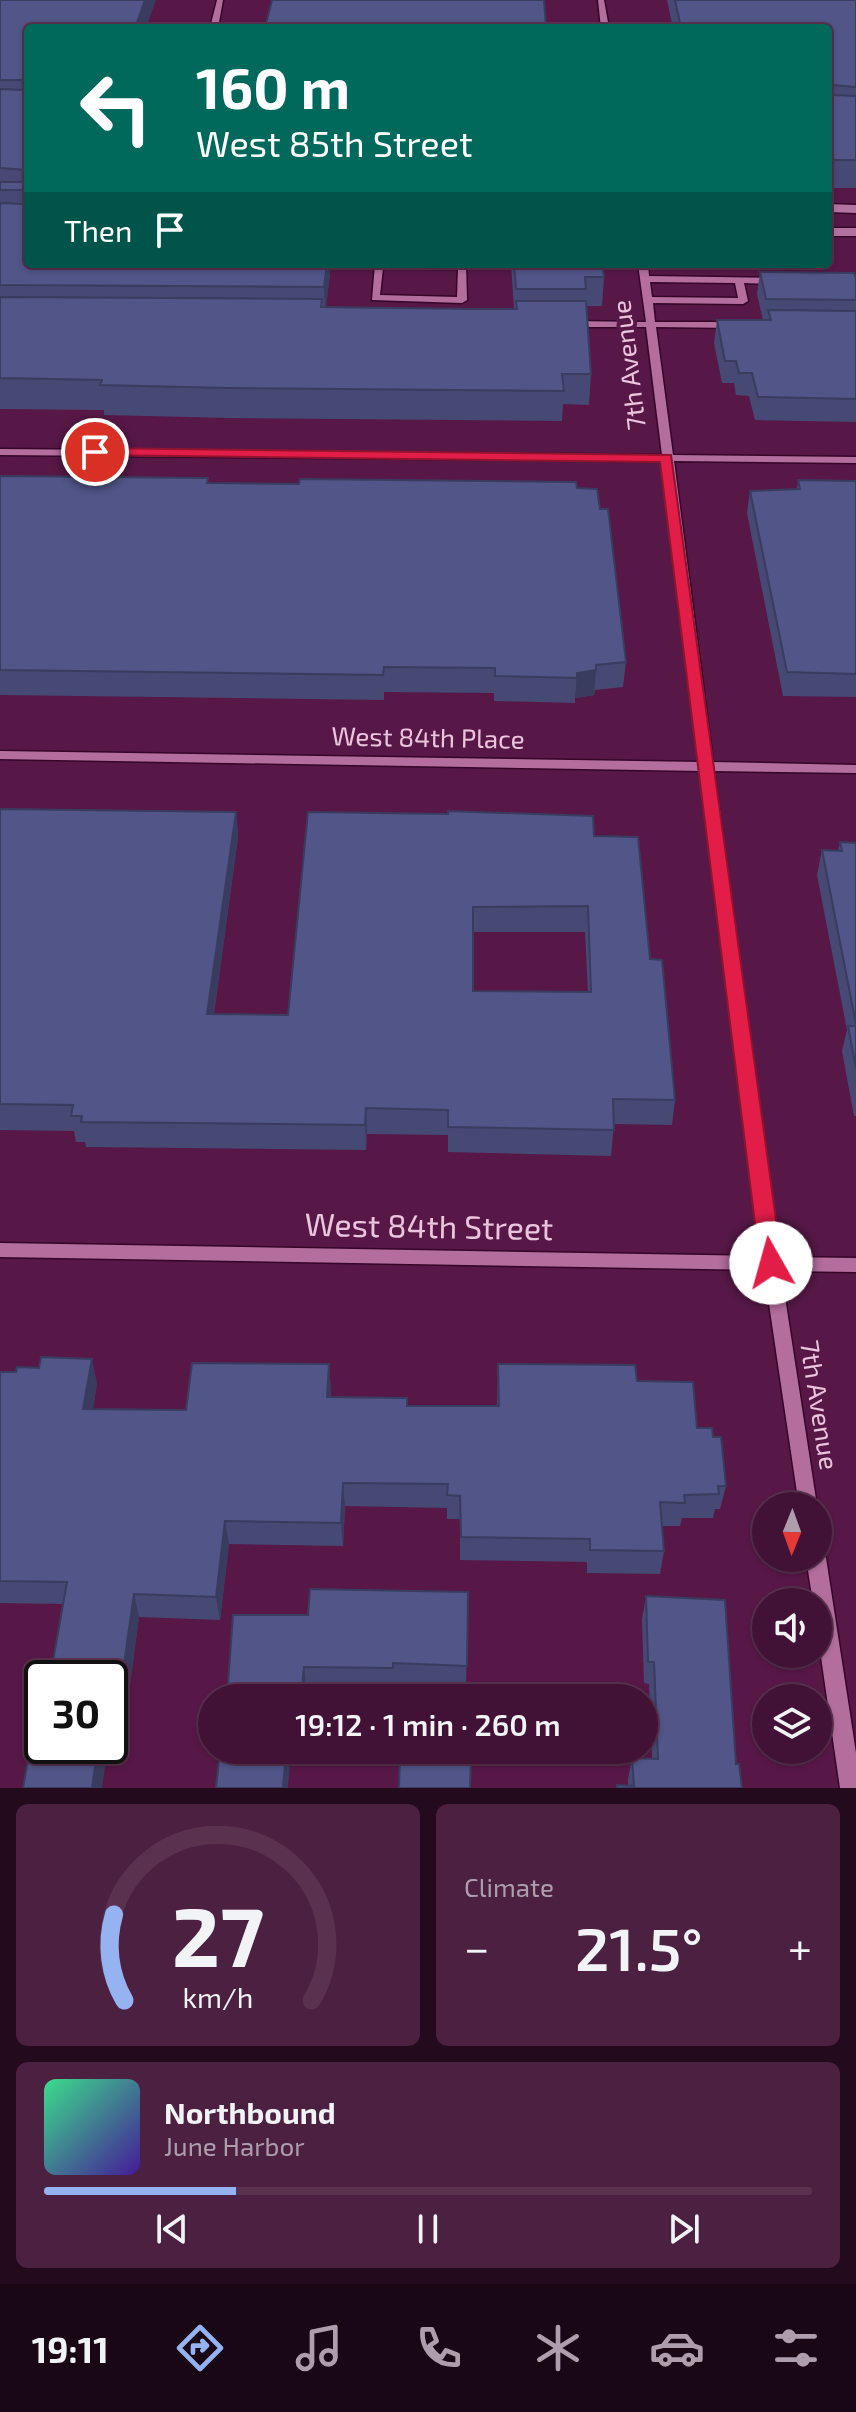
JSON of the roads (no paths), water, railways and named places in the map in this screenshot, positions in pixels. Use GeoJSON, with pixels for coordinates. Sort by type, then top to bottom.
{"type":"FeatureCollection","features":[{"type":"Feature","properties":{"kind":"main road"},"geometry":{"type":"LineString","coordinates":[[832,208],[856,209]]}},
{"type":"Feature","properties":{"kind":"main road"},"geometry":{"type":"LineString","coordinates":[[832,232],[856,232]]}},
{"type":"Feature","properties":{"kind":"street"},"geometry":{"type":"LineString","coordinates":[[215,24],[220,0]]}},
{"type":"Feature","properties":{"kind":"street"},"geometry":{"type":"LineString","coordinates":[[601,0],[604,24]]}},
{"type":"Feature","properties":{"kind":"street"},"geometry":{"type":"LineString","coordinates":[[379,268],[375,298],[462,300]]}},
{"type":"Feature","properties":{"kind":"street"},"geometry":{"type":"LineString","coordinates":[[463,268],[463,311]]}},
{"type":"Feature","properties":{"kind":"street"},"geometry":{"type":"LineString","coordinates":[[644,271],[783,281]]}},
{"type":"Feature","properties":{"kind":"street","name":"7th Avenue"},"geometry":{"type":"LineString","coordinates":[[644,271],[771,1263],[806,1492]]}},
{"type":"Feature","properties":{"kind":"street"},"geometry":{"type":"LineString","coordinates":[[647,300],[743,301],[739,280]]}},
{"type":"Feature","properties":{"kind":"street"},"geometry":{"type":"LineString","coordinates":[[556,323],[745,325]]}},
{"type":"Feature","properties":{"kind":"street"},"geometry":{"type":"LineString","coordinates":[[0,452],[856,460]]}},
{"type":"Feature","properties":{"kind":"street","name":"West 84th Place"},"geometry":{"type":"LineString","coordinates":[[0,755],[856,769]]}},
{"type":"Feature","properties":{"kind":"street","name":"West 84th Street"},"geometry":{"type":"LineString","coordinates":[[0,1250],[856,1265]]}},
{"type":"Feature","properties":{"kind":"street"},"geometry":{"type":"LineString","coordinates":[[818,1572],[851,1788]]}}]}
